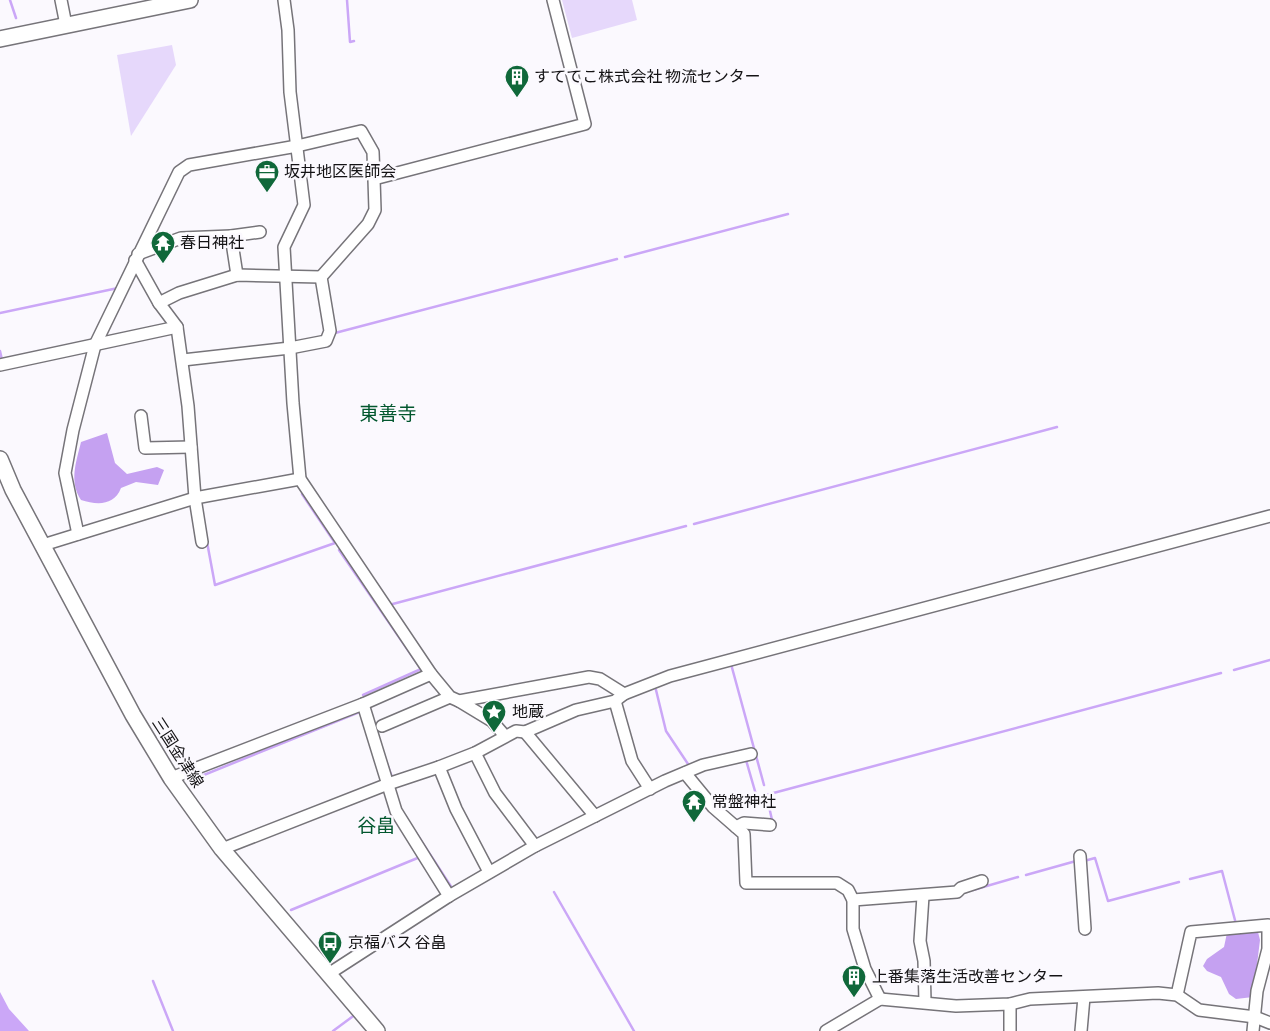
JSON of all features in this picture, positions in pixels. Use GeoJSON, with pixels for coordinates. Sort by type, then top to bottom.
{"type":"FeatureCollection","features":[{"type":"Feature","properties":{"kind":"main road"},"geometry":{"type":"LineString","coordinates":[[0,39],[190,0]]}},
{"type":"Feature","properties":{"kind":"main road","name":"三国金津線"},"geometry":{"type":"LineString","coordinates":[[0,459],[13,490],[42,545],[133,714],[171,778],[222,849],[378,1031]]}},
{"type":"Feature","properties":{"kind":"street"},"geometry":{"type":"LineString","coordinates":[[60,0],[66,25]]}},
{"type":"Feature","properties":{"kind":"street"},"geometry":{"type":"LineString","coordinates":[[284,0],[304,205],[284,247],[300,479],[430,674],[455,699],[492,721],[505,736]]}},
{"type":"Feature","properties":{"kind":"street"},"geometry":{"type":"LineString","coordinates":[[374,179],[585,124],[553,0]]}},
{"type":"Feature","properties":{"kind":"street"},"geometry":{"type":"LineString","coordinates":[[78,534],[65,473],[73,430],[95,345],[179,172],[189,165],[297,146],[361,131],[373,152],[375,210],[368,224],[321,277],[237,275],[179,293],[159,303]]}},
{"type":"Feature","properties":{"kind":"street"},"geometry":{"type":"LineString","coordinates":[[137,257],[181,238],[231,236],[260,232]]}},
{"type":"Feature","properties":{"kind":"street"},"geometry":{"type":"LineString","coordinates":[[231,236],[237,275]]}},
{"type":"Feature","properties":{"kind":"street"},"geometry":{"type":"LineString","coordinates":[[137,257],[159,303],[177,327],[183,360],[195,498],[202,542]]}},
{"type":"Feature","properties":{"kind":"street"},"geometry":{"type":"LineString","coordinates":[[183,360],[290,348],[326,341],[330,331],[321,277]]}},
{"type":"Feature","properties":{"kind":"street"},"geometry":{"type":"LineString","coordinates":[[0,365],[177,327]]}},
{"type":"Feature","properties":{"kind":"street"},"geometry":{"type":"LineString","coordinates":[[141,416],[145,448],[191,447]]}},
{"type":"Feature","properties":{"kind":"street"},"geometry":{"type":"LineString","coordinates":[[42,545],[195,498],[300,479]]}},
{"type":"Feature","properties":{"kind":"street"},"geometry":{"type":"LineString","coordinates":[[222,849],[388,784],[439,768],[475,753],[516,730],[525,732],[576,710],[620,697],[670,676],[1270,516]]}},
{"type":"Feature","properties":{"kind":"street"},"geometry":{"type":"LineString","coordinates":[[171,778],[363,704],[430,674]]}},
{"type":"Feature","properties":{"kind":"street"},"geometry":{"type":"LineString","coordinates":[[382,726],[455,699],[589,677],[600,679],[620,697],[632,761],[650,789]]}},
{"type":"Feature","properties":{"kind":"street"},"geometry":{"type":"LineString","coordinates":[[363,704],[396,811],[449,896]]}},
{"type":"Feature","properties":{"kind":"street"},"geometry":{"type":"LineString","coordinates":[[525,732],[595,816]]}},
{"type":"Feature","properties":{"kind":"street"},"geometry":{"type":"LineString","coordinates":[[475,753],[495,793],[535,846]]}},
{"type":"Feature","properties":{"kind":"street"},"geometry":{"type":"LineString","coordinates":[[330,974],[449,896],[535,846],[702,765],[752,754]]}},
{"type":"Feature","properties":{"kind":"street"},"geometry":{"type":"LineString","coordinates":[[439,768],[456,809],[489,872]]}},
{"type":"Feature","properties":{"kind":"street"},"geometry":{"type":"LineString","coordinates":[[685,774],[713,807],[744,834],[746,883],[837,883],[848,890],[853,900],[853,929],[865,969],[880,999]]}},
{"type":"Feature","properties":{"kind":"street"},"geometry":{"type":"LineString","coordinates":[[736,827],[744,823],[770,825]]}},
{"type":"Feature","properties":{"kind":"street"},"geometry":{"type":"LineString","coordinates":[[1080,856],[1085,929]]}},
{"type":"Feature","properties":{"kind":"street"},"geometry":{"type":"LineString","coordinates":[[853,900],[957,892],[961,888],[982,881]]}},
{"type":"Feature","properties":{"kind":"street"},"geometry":{"type":"LineString","coordinates":[[923,896],[920,941],[924,961],[925,1002]]}},
{"type":"Feature","properties":{"kind":"street"},"geometry":{"type":"LineString","coordinates":[[1176,995],[1191,932],[1268,925],[1268,949],[1257,991],[1253,1031]]}},
{"type":"Feature","properties":{"kind":"street"},"geometry":{"type":"LineString","coordinates":[[826,1031],[880,999],[956,1006],[1010,1004],[1030,999],[1158,993],[1176,995],[1199,1010],[1255,1017],[1270,1023]]}},
{"type":"Feature","properties":{"kind":"street"},"geometry":{"type":"LineString","coordinates":[[1080,1031],[1084,997]]}},
{"type":"Feature","properties":{"kind":"street"},"geometry":{"type":"LineString","coordinates":[[1010,1004],[1010,1031]]}},
{"type":"Feature","properties":{"kind":"shaded area"},"geometry":{"type":"Polygon","coordinates":[[[562,0],[632,0],[637,20],[572,38],[562,0]]]}},
{"type":"Feature","properties":{"kind":"shaded area"},"geometry":{"type":"Polygon","coordinates":[[[172,45],[176,65],[131,136],[117,55],[172,45]]]}},
{"type":"Feature","properties":{"kind":"shaded area"},"geometry":{"type":"Polygon","coordinates":[[[107,433],[115,463],[127,474],[157,467],[164,470],[158,485],[136,482],[121,488],[114,498],[104,503],[81,500],[77,493],[74,479],[81,442],[107,433]]]}},
{"type":"Feature","properties":{"kind":"shaded area"},"geometry":{"type":"Polygon","coordinates":[[[1254,930],[1258,932],[1260,940],[1253,997],[1236,999],[1229,994],[1221,977],[1207,971],[1203,966],[1207,959],[1224,947],[1227,933],[1254,930]]]}},
{"type":"Feature","properties":{"kind":"shaded area"},"geometry":{"type":"Polygon","coordinates":[[[0,992],[9,1009],[29,1031],[0,1031],[0,992]]]}},
{"type":"Feature","properties":{"kind":"waterway"},"geometry":{"type":"LineString","coordinates":[[10,0],[16,18]]}},
{"type":"Feature","properties":{"kind":"waterway"},"geometry":{"type":"LineString","coordinates":[[347,0],[350,42],[354,41]]}},
{"type":"Feature","properties":{"kind":"waterway"},"geometry":{"type":"LineString","coordinates":[[625,257],[788,214]]}},
{"type":"Feature","properties":{"kind":"waterway"},"geometry":{"type":"LineString","coordinates":[[335,333],[617,259]]}},
{"type":"Feature","properties":{"kind":"waterway"},"geometry":{"type":"LineString","coordinates":[[0,313],[118,288]]}},
{"type":"Feature","properties":{"kind":"waterway"},"geometry":{"type":"LineString","coordinates":[[0,351],[2,360]]}},
{"type":"Feature","properties":{"kind":"waterway"},"geometry":{"type":"LineString","coordinates":[[694,524],[1057,427]]}},
{"type":"Feature","properties":{"kind":"waterway"},"geometry":{"type":"LineString","coordinates":[[207,542],[215,585],[335,543],[302,494]]}},
{"type":"Feature","properties":{"kind":"waterway"},"geometry":{"type":"LineString","coordinates":[[389,605],[686,526]]}},
{"type":"Feature","properties":{"kind":"waterway"},"geometry":{"type":"LineString","coordinates":[[339,550],[421,669],[363,695]]}},
{"type":"Feature","properties":{"kind":"waterway"},"geometry":{"type":"LineString","coordinates":[[1234,670],[1270,660]]}},
{"type":"Feature","properties":{"kind":"waterway"},"geometry":{"type":"LineString","coordinates":[[731,664],[764,785]]}},
{"type":"Feature","properties":{"kind":"waterway"},"geometry":{"type":"LineString","coordinates":[[766,795],[1221,673]]}},
{"type":"Feature","properties":{"kind":"waterway"},"geometry":{"type":"LineString","coordinates":[[656,690],[666,731],[690,767]]}},
{"type":"Feature","properties":{"kind":"waterway"},"geometry":{"type":"LineString","coordinates":[[189,781],[362,711]]}},
{"type":"Feature","properties":{"kind":"waterway"},"geometry":{"type":"LineString","coordinates":[[746,760],[757,798]]}},
{"type":"Feature","properties":{"kind":"waterway"},"geometry":{"type":"LineString","coordinates":[[386,761],[392,777]]}},
{"type":"Feature","properties":{"kind":"waterway"},"geometry":{"type":"LineString","coordinates":[[768,802],[772,820]]}},
{"type":"Feature","properties":{"kind":"waterway"},"geometry":{"type":"LineString","coordinates":[[416,833],[452,888]]}},
{"type":"Feature","properties":{"kind":"waterway"},"geometry":{"type":"LineString","coordinates":[[291,910],[420,857]]}},
{"type":"Feature","properties":{"kind":"waterway"},"geometry":{"type":"LineString","coordinates":[[1084,861],[1095,858],[1108,901],[1179,882]]}},
{"type":"Feature","properties":{"kind":"waterway"},"geometry":{"type":"LineString","coordinates":[[1026,875],[1076,861]]}},
{"type":"Feature","properties":{"kind":"waterway"},"geometry":{"type":"LineString","coordinates":[[1190,879],[1222,871],[1236,924],[1238,923]]}},
{"type":"Feature","properties":{"kind":"waterway"},"geometry":{"type":"LineString","coordinates":[[973,890],[1018,877]]}},
{"type":"Feature","properties":{"kind":"waterway"},"geometry":{"type":"LineString","coordinates":[[554,892],[634,1031]]}},
{"type":"Feature","properties":{"kind":"waterway"},"geometry":{"type":"LineString","coordinates":[[153,981],[173,1031]]}},
{"type":"Feature","properties":{"kind":"waterway"},"geometry":{"type":"LineString","coordinates":[[333,1031],[356,1014]]}},
{"type":"Feature","properties":{"kind":"place","name":"すててこ株式会社 物流センター"},"geometry":{"type":"Point","coordinates":[517,98]}},
{"type":"Feature","properties":{"kind":"place","name":"坂井地区医師会"},"geometry":{"type":"Point","coordinates":[267,193]}},
{"type":"Feature","properties":{"kind":"place","name":"春日神社"},"geometry":{"type":"Point","coordinates":[163,264]}},
{"type":"Feature","properties":{"kind":"place","name":"地蔵"},"geometry":{"type":"Point","coordinates":[494,733]}},
{"type":"Feature","properties":{"kind":"place","name":"常盤神社"},"geometry":{"type":"Point","coordinates":[694,823]}},
{"type":"Feature","properties":{"kind":"place","name":"京福バス 谷畠"},"geometry":{"type":"Point","coordinates":[330,964]}},
{"type":"Feature","properties":{"kind":"place","name":"上番集落生活改善センター"},"geometry":{"type":"Point","coordinates":[854,998]}},
{"type":"Feature","properties":{"kind":"district","name":"東善寺"},"geometry":{"type":"Point","coordinates":[388,414]}},
{"type":"Feature","properties":{"kind":"district","name":"谷畠"},"geometry":{"type":"Point","coordinates":[376,826]}}]}
